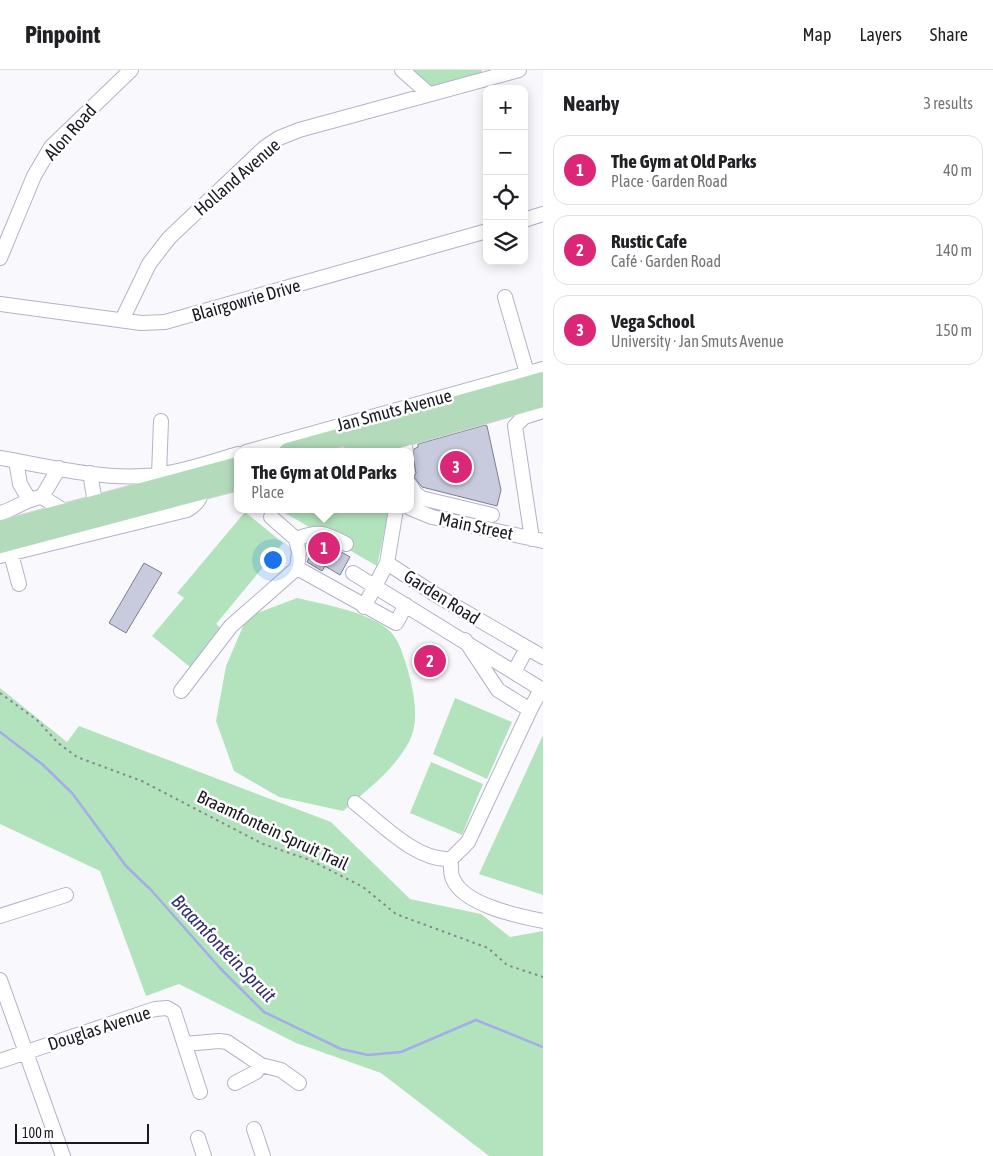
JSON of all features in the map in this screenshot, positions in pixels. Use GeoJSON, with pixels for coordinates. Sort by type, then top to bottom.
{"type":"FeatureCollection","features":[{"type":"Feature","properties":{"kind":"main road","name":"Jan Smuts Avenue"},"geometry":{"type":"LineString","coordinates":[[364,448],[543,381]]}},
{"type":"Feature","properties":{"kind":"main road","name":"Jan Smuts Avenue"},"geometry":{"type":"LineString","coordinates":[[323,448],[384,441],[404,445],[543,398]]}},
{"type":"Feature","properties":{"kind":"main road"},"geometry":{"type":"LineString","coordinates":[[4,551],[97,512],[201,484],[234,468]]}},
{"type":"Feature","properties":{"kind":"main road"},"geometry":{"type":"LineString","coordinates":[[201,484],[234,482]]}},
{"type":"Feature","properties":{"kind":"main road"},"geometry":{"type":"LineString","coordinates":[[0,530],[66,512],[97,512]]}},
{"type":"Feature","properties":{"kind":"street","name":"Alon Road"},"geometry":{"type":"LineString","coordinates":[[0,258],[34,176],[51,147],[131,70]]}},
{"type":"Feature","properties":{"kind":"street"},"geometry":{"type":"LineString","coordinates":[[402,70],[429,94]]}},
{"type":"Feature","properties":{"kind":"street","name":"Holland Avenue"},"geometry":{"type":"LineString","coordinates":[[122,320],[141,276],[156,252],[271,142],[299,130],[429,94],[486,75],[519,70]]}},
{"type":"Feature","properties":{"kind":"street"},"geometry":{"type":"LineString","coordinates":[[528,219],[543,214]]}},
{"type":"Feature","properties":{"kind":"street","name":"Blairgowrie Drive"},"geometry":{"type":"LineString","coordinates":[[0,304],[154,323],[178,320],[483,231]]}},
{"type":"Feature","properties":{"kind":"street"},"geometry":{"type":"LineString","coordinates":[[505,297],[527,373]]}},
{"type":"Feature","properties":{"kind":"street","name":"Jan Smuts Avenue"},"geometry":{"type":"LineString","coordinates":[[260,448],[543,369]]}},
{"type":"Feature","properties":{"kind":"street"},"geometry":{"type":"LineString","coordinates":[[538,540],[515,426],[524,417],[543,411]]}},
{"type":"Feature","properties":{"kind":"street"},"geometry":{"type":"LineString","coordinates":[[159,474],[161,422]]}},
{"type":"Feature","properties":{"kind":"street"},"geometry":{"type":"LineString","coordinates":[[0,458],[90,473],[144,476],[234,455]]}},
{"type":"Feature","properties":{"kind":"street"},"geometry":{"type":"LineString","coordinates":[[16,461],[20,484],[36,498],[66,512]]}},
{"type":"Feature","properties":{"kind":"street"},"geometry":{"type":"LineString","coordinates":[[0,514],[22,506],[36,498],[59,468]]}},
{"type":"Feature","properties":{"kind":"street"},"geometry":{"type":"LineString","coordinates":[[90,473],[97,512]]}},
{"type":"Feature","properties":{"kind":"street"},"geometry":{"type":"LineString","coordinates":[[20,584],[4,551],[188,510],[198,503],[201,484]]}},
{"type":"Feature","properties":{"kind":"street"},"geometry":{"type":"LineString","coordinates":[[414,491],[421,498],[448,513],[492,515]]}},
{"type":"Feature","properties":{"kind":"street","name":"Main Street"},"geometry":{"type":"LineString","coordinates":[[414,509],[448,513],[538,540]]}},
{"type":"Feature","properties":{"kind":"street","name":"Garden Road"},"geometry":{"type":"LineString","coordinates":[[395,513],[387,563],[436,595],[543,657]]}},
{"type":"Feature","properties":{"kind":"street"},"geometry":{"type":"LineString","coordinates":[[182,690],[231,626],[296,568],[299,552],[296,539],[271,517]]}},
{"type":"Feature","properties":{"kind":"street"},"geometry":{"type":"LineString","coordinates":[[296,539],[310,534],[324,533],[346,544]]}},
{"type":"Feature","properties":{"kind":"street"},"geometry":{"type":"LineString","coordinates":[[364,607],[387,563]]}},
{"type":"Feature","properties":{"kind":"street"},"geometry":{"type":"LineString","coordinates":[[296,568],[396,623],[406,605]]}},
{"type":"Feature","properties":{"kind":"street"},"geometry":{"type":"LineString","coordinates":[[353,572],[541,689],[468,842],[451,859],[440,860],[425,855],[355,803]]}},
{"type":"Feature","properties":{"kind":"street"},"geometry":{"type":"LineString","coordinates":[[465,640],[498,690],[530,710]]}},
{"type":"Feature","properties":{"kind":"street"},"geometry":{"type":"LineString","coordinates":[[514,672],[527,648]]}},
{"type":"Feature","properties":{"kind":"street"},"geometry":{"type":"LineString","coordinates":[[451,859],[452,877],[456,885],[478,902],[543,921]]}},
{"type":"Feature","properties":{"kind":"street"},"geometry":{"type":"LineString","coordinates":[[0,916],[66,895]]}},
{"type":"Feature","properties":{"kind":"street"},"geometry":{"type":"LineString","coordinates":[[0,980],[63,1156]]}},
{"type":"Feature","properties":{"kind":"street","name":"Douglas Avenue"},"geometry":{"type":"LineString","coordinates":[[0,1061],[162,1008],[174,1012],[200,1092]]}},
{"type":"Feature","properties":{"kind":"street"},"geometry":{"type":"LineString","coordinates":[[185,1044],[226,1042],[261,1065],[281,1070],[299,1083]]}},
{"type":"Feature","properties":{"kind":"street"},"geometry":{"type":"LineString","coordinates":[[235,1083],[256,1072],[261,1065]]}},
{"type":"Feature","properties":{"kind":"street"},"geometry":{"type":"LineString","coordinates":[[254,1129],[263,1156]]}},
{"type":"Feature","properties":{"kind":"street"},"geometry":{"type":"LineString","coordinates":[[198,1138],[204,1156]]}},
{"type":"Feature","properties":{"kind":"path","name":"Braamfontein Spruit Trail"},"geometry":{"type":"LineString","coordinates":[[0,693],[37,720],[58,743],[77,757],[142,781],[263,844],[310,860],[363,886],[396,914],[488,948],[507,965],[543,978]]}},
{"type":"Feature","properties":{"kind":"green space"},"geometry":{"type":"Polygon","coordinates":[[[410,70],[482,70],[481,75],[428,88],[410,70]]]}},
{"type":"Feature","properties":{"kind":"green space"},"geometry":{"type":"Polygon","coordinates":[[[244,513],[283,543],[216,624],[222,629],[190,667],[152,636],[184,598],[177,593],[244,513]]]}},
{"type":"Feature","properties":{"kind":"green space"},"geometry":{"type":"Polygon","coordinates":[[[285,513],[388,513],[377,566],[285,513]]]}},
{"type":"Feature","properties":{"kind":"green space"},"geometry":{"type":"Polygon","coordinates":[[[297,598],[348,610],[368,617],[389,630],[399,645],[411,683],[415,703],[415,724],[409,742],[388,771],[343,811],[279,797],[234,771],[216,721],[226,666],[247,617],[297,598]]]}},
{"type":"Feature","properties":{"kind":"green space"},"geometry":{"type":"Polygon","coordinates":[[[0,688],[67,742],[79,726],[331,822],[410,899],[481,914],[510,937],[543,931],[543,1156],[489,1156],[381,1073],[296,1043],[179,984],[146,996],[100,871],[0,824],[0,688]]]}},
{"type":"Feature","properties":{"kind":"green space"},"geometry":{"type":"Polygon","coordinates":[[[455,698],[512,722],[487,779],[433,754],[455,698]]]}},
{"type":"Feature","properties":{"kind":"green space"},"geometry":{"type":"Polygon","coordinates":[[[543,735],[543,895],[479,874],[543,735]]]}},
{"type":"Feature","properties":{"kind":"green space"},"geometry":{"type":"Polygon","coordinates":[[[431,762],[483,784],[462,835],[410,813],[431,762]]]}},
{"type":"Feature","properties":{"kind":"building"},"geometry":{"type":"Polygon","coordinates":[[[487,426],[501,490],[497,506],[422,487],[414,477],[416,473],[414,449],[418,447],[418,444],[487,426]]]}},
{"type":"Feature","properties":{"kind":"building"},"geometry":{"type":"Polygon","coordinates":[[[316,543],[329,545],[350,557],[340,575],[325,566],[322,571],[307,562],[316,543]]]}},
{"type":"Feature","properties":{"kind":"building"},"geometry":{"type":"Polygon","coordinates":[[[144,563],[162,573],[126,633],[109,623],[144,563]]]}},
{"type":"Feature","properties":{"kind":"waterway","name":"Braamfontein Spruit"},"geometry":{"type":"LineString","coordinates":[[0,732],[42,764],[72,793],[126,866],[151,890],[220,968],[264,1012],[341,1049],[368,1055],[401,1052],[476,1020],[543,1047]]}},
{"type":"Feature","properties":{"kind":"place","name":"Vega School"},"geometry":{"type":"Point","coordinates":[456,467]}},
{"type":"Feature","properties":{"kind":"place","name":"The Gym at Old Parks"},"geometry":{"type":"Point","coordinates":[324,548]}},
{"type":"Feature","properties":{"kind":"place","name":"Rustic Cafe"},"geometry":{"type":"Point","coordinates":[430,661]}}]}
